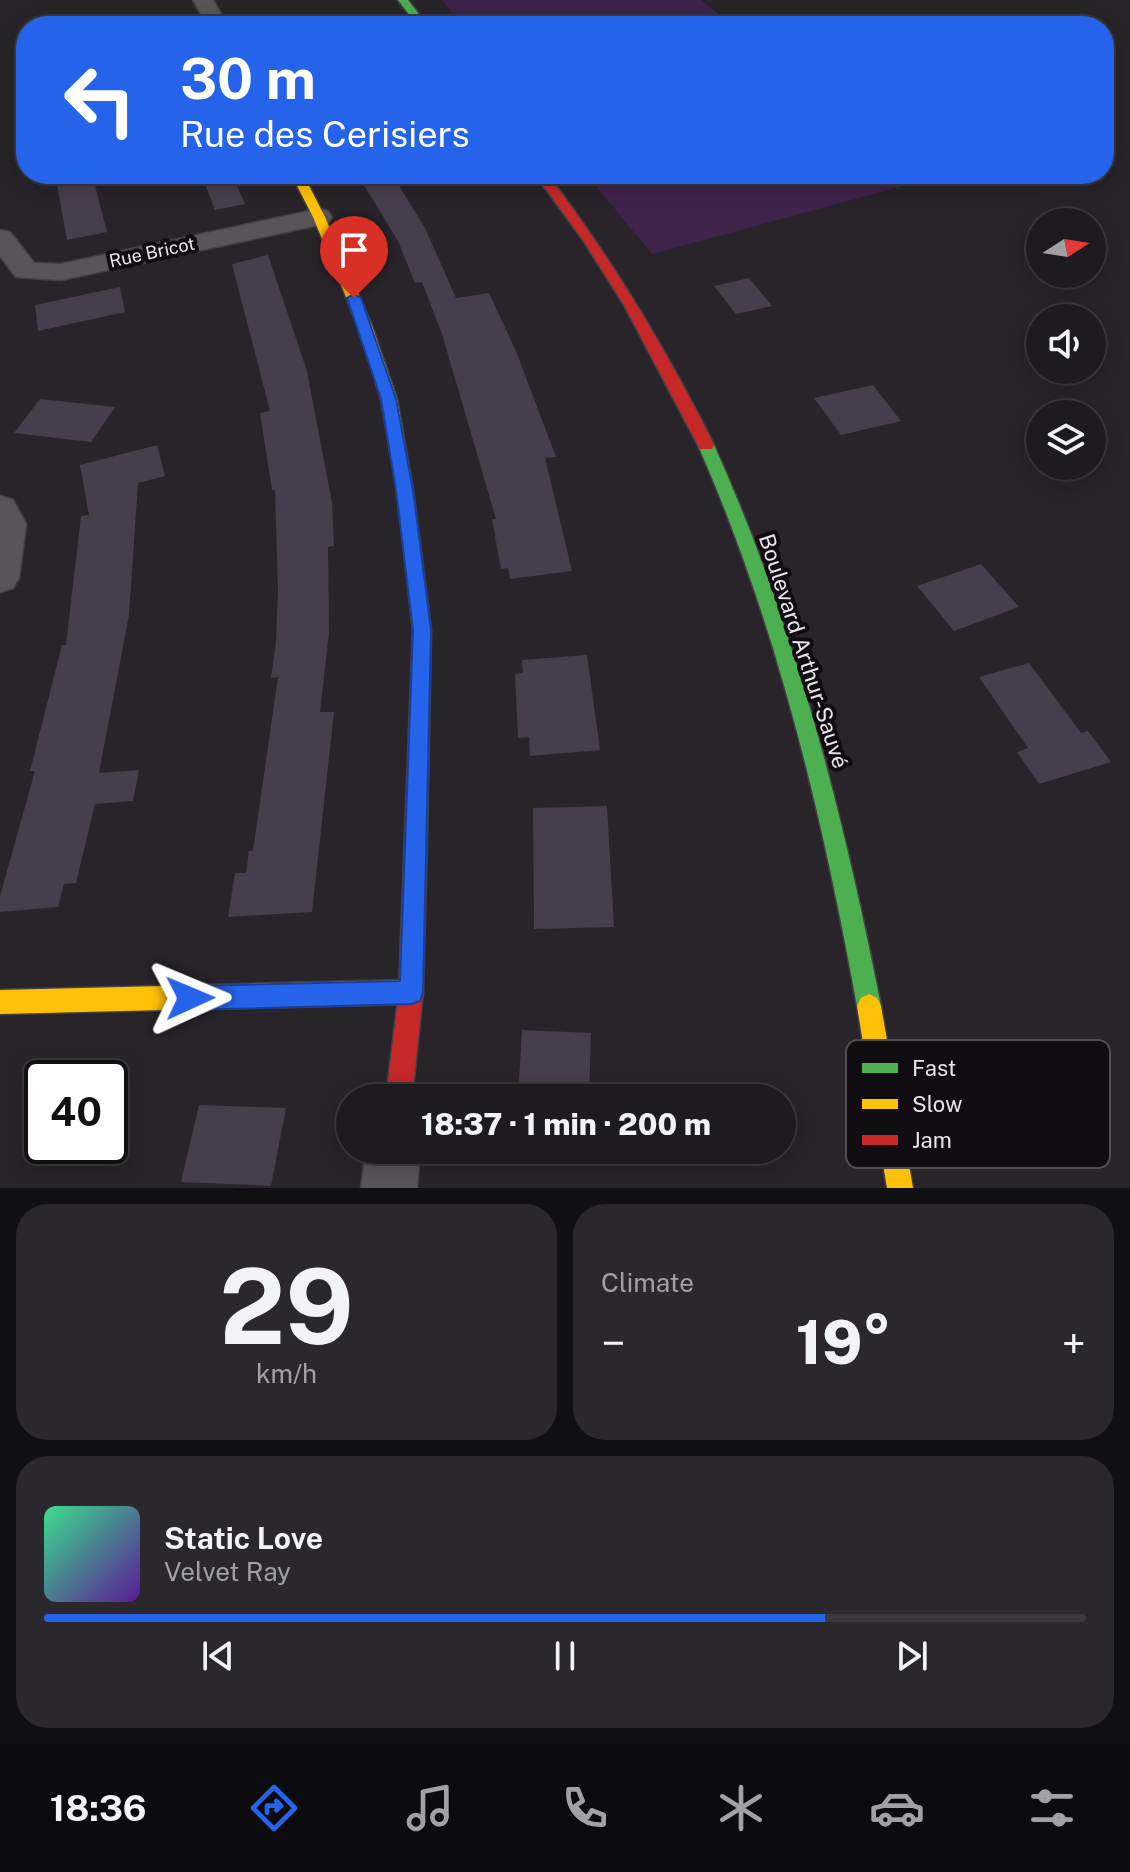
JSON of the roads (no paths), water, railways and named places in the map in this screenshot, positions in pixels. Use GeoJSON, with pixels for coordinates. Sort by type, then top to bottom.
{"type":"FeatureCollection","features":[{"type":"Feature","properties":{"kind":"street"},"geometry":{"type":"LineString","coordinates":[[403,0],[415,16]]}},
{"type":"Feature","properties":{"kind":"street"},"geometry":{"type":"LineString","coordinates":[[302,184],[365,326],[389,399],[405,490],[422,630],[411,992],[401,1084]]}},
{"type":"Feature","properties":{"kind":"street","name":"Boulevard Arthur-Sauvé"},"geometry":{"type":"LineString","coordinates":[[548,184],[605,260],[667,363],[719,475],[791,674],[831,824],[875,1040]]}},
{"type":"Feature","properties":{"kind":"street","name":"Rue Bricot"},"geometry":{"type":"LineString","coordinates":[[0,238],[26,271],[61,272],[319,217]]}},
{"type":"Feature","properties":{"kind":"street"},"geometry":{"type":"LineString","coordinates":[[0,509],[8,524],[0,578]]}},
{"type":"Feature","properties":{"kind":"street"},"geometry":{"type":"LineString","coordinates":[[0,1002],[411,992]]}},
{"type":"Feature","properties":{"kind":"street"},"geometry":{"type":"LineString","coordinates":[[389,1188],[392,1164]]}},
{"type":"Feature","properties":{"kind":"street","name":"Boulevard Arthur-Sauvé"},"geometry":{"type":"LineString","coordinates":[[897,1168],[900,1188]]}}]}
